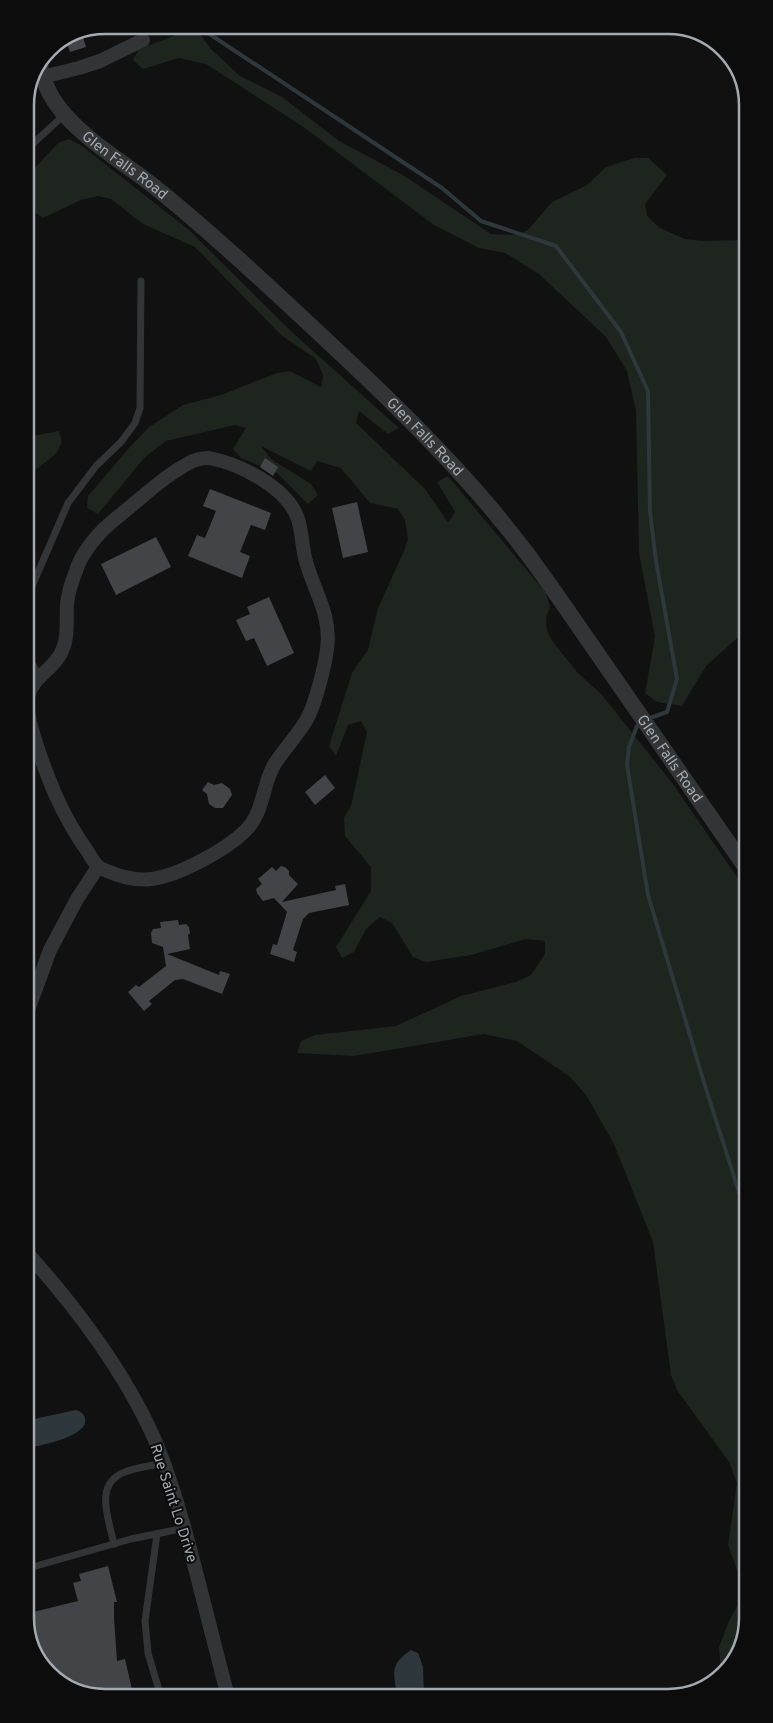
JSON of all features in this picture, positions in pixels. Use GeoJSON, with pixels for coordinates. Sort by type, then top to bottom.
{"type":"FeatureCollection","features":[{"type":"Feature","properties":{"kind":"street"},"geometry":{"type":"LineString","coordinates":[[42,72],[100,61],[144,40]]}},
{"type":"Feature","properties":{"kind":"street","name":"Glen Falls Road"},"geometry":{"type":"LineString","coordinates":[[41,73],[51,96],[77,128],[152,185],[292,308],[439,451],[495,513],[527,553],[739,858]]}},
{"type":"Feature","properties":{"kind":"street"},"geometry":{"type":"LineString","coordinates":[[34,684],[62,652],[67,638],[68,599],[76,568],[86,550],[101,531],[153,487],[181,467],[196,460],[209,458],[226,461],[271,485],[290,503],[297,516],[301,530],[310,576],[326,613],[327,649],[315,700],[308,718],[274,766],[255,819],[245,832],[219,851],[169,875],[150,879],[132,878],[117,876],[98,867],[76,835],[55,795],[34,732]]}},
{"type":"Feature","properties":{"kind":"street"},"geometry":{"type":"LineString","coordinates":[[34,994],[50,950],[77,899],[98,867]]}},
{"type":"Feature","properties":{"kind":"street","name":"Rue Saint Lo Drive"},"geometry":{"type":"LineString","coordinates":[[34,1261],[78,1314],[116,1370],[138,1407],[164,1463],[185,1528],[226,1689]]}},
{"type":"Feature","properties":{"kind":"lane"},"geometry":{"type":"LineString","coordinates":[[34,142],[64,114]]}},
{"type":"Feature","properties":{"kind":"lane"},"geometry":{"type":"LineString","coordinates":[[34,582],[68,503],[96,466],[121,442],[135,423],[140,408],[141,281]]}},
{"type":"Feature","properties":{"kind":"lane"},"geometry":{"type":"LineString","coordinates":[[34,667],[39,676]]}},
{"type":"Feature","properties":{"kind":"lane"},"geometry":{"type":"LineString","coordinates":[[114,1544],[106,1506],[106,1490],[112,1480],[125,1472],[164,1463]]}},
{"type":"Feature","properties":{"kind":"lane"},"geometry":{"type":"LineString","coordinates":[[34,1567],[114,1544],[185,1528]]}},
{"type":"Feature","properties":{"kind":"lane"},"geometry":{"type":"LineString","coordinates":[[158,1534],[145,1621],[148,1653],[159,1689]]}},
{"type":"Feature","properties":{"kind":"shaded area"},"geometry":{"type":"Polygon","coordinates":[[[176,34],[200,34],[210,48],[240,76],[282,97],[339,141],[403,175],[491,234],[516,235],[528,230],[552,202],[587,185],[606,167],[635,158],[648,158],[667,175],[645,204],[647,216],[660,228],[685,239],[703,241],[739,240],[739,636],[706,666],[682,706],[657,702],[645,693],[655,637],[639,553],[636,411],[627,371],[606,337],[539,274],[505,253],[479,248],[434,225],[305,128],[206,64],[179,58],[143,69],[133,60],[139,49],[176,34]]]}},
{"type":"Feature","properties":{"kind":"shaded area"},"geometry":{"type":"Polygon","coordinates":[[[69,139],[81,145],[189,230],[293,333],[399,428],[388,434],[359,411],[356,423],[425,489],[448,522],[455,512],[437,482],[448,476],[546,593],[550,607],[546,618],[547,631],[553,642],[577,672],[602,695],[673,784],[739,880],[739,1575],[728,1545],[737,1483],[729,1462],[677,1390],[671,1375],[653,1242],[614,1144],[586,1095],[569,1076],[517,1041],[484,1034],[354,1056],[297,1053],[301,1041],[315,1035],[396,1026],[461,996],[516,982],[531,975],[545,954],[545,941],[526,939],[471,955],[426,962],[413,957],[392,923],[380,917],[366,929],[354,952],[342,958],[336,947],[371,891],[371,867],[345,836],[344,818],[351,806],[367,732],[361,721],[348,725],[336,756],[329,746],[352,673],[368,650],[378,608],[404,551],[408,539],[405,520],[398,509],[370,503],[341,468],[317,461],[311,471],[261,446],[271,459],[311,484],[318,495],[308,504],[277,473],[241,458],[233,449],[246,428],[235,425],[166,441],[145,457],[98,514],[87,508],[88,496],[129,448],[149,427],[183,405],[221,395],[277,373],[290,371],[321,387],[323,375],[316,359],[281,335],[195,247],[143,224],[111,199],[98,196],[81,200],[43,218],[34,212],[34,169],[58,143],[69,139]]]}},
{"type":"Feature","properties":{"kind":"shaded area"},"geometry":{"type":"Polygon","coordinates":[[[59,431],[62,442],[56,454],[34,471],[34,436],[59,431]]]}},
{"type":"Feature","properties":{"kind":"shaded area"},"geometry":{"type":"Polygon","coordinates":[[[76,1410],[81,1412],[85,1418],[85,1424],[73,1435],[34,1447],[34,1419],[76,1410]]]}},
{"type":"Feature","properties":{"kind":"shaded area"},"geometry":{"type":"Polygon","coordinates":[[[739,1603],[739,1628],[736,1641],[720,1667],[719,1647],[729,1621],[739,1603]]]}},
{"type":"Feature","properties":{"kind":"shaded area"},"geometry":{"type":"Polygon","coordinates":[[[411,1650],[418,1653],[423,1667],[424,1689],[396,1689],[394,1675],[396,1665],[411,1650]]]}},
{"type":"Feature","properties":{"kind":"building"},"geometry":{"type":"Polygon","coordinates":[[[83,37],[86,47],[70,52],[67,44],[83,37]]]}},
{"type":"Feature","properties":{"kind":"building"},"geometry":{"type":"Polygon","coordinates":[[[265,458],[278,467],[273,476],[260,467],[265,458]]]}},
{"type":"Feature","properties":{"kind":"building"},"geometry":{"type":"Polygon","coordinates":[[[210,489],[271,513],[265,530],[251,525],[240,552],[250,556],[242,578],[188,556],[197,535],[205,538],[216,511],[203,506],[210,489]]]}},
{"type":"Feature","properties":{"kind":"building"},"geometry":{"type":"Polygon","coordinates":[[[357,502],[368,552],[343,558],[332,508],[357,502]]]}},
{"type":"Feature","properties":{"kind":"building"},"geometry":{"type":"Polygon","coordinates":[[[156,537],[171,567],[116,595],[101,564],[156,537]]]}},
{"type":"Feature","properties":{"kind":"building"},"geometry":{"type":"Polygon","coordinates":[[[269,597],[294,653],[267,666],[254,638],[246,641],[236,620],[250,614],[247,607],[269,597]]]}},
{"type":"Feature","properties":{"kind":"building"},"geometry":{"type":"Polygon","coordinates":[[[325,775],[335,788],[315,805],[305,792],[325,775]]]}},
{"type":"Feature","properties":{"kind":"building"},"geometry":{"type":"Polygon","coordinates":[[[208,782],[214,785],[222,783],[230,789],[232,795],[223,808],[215,808],[209,804],[207,794],[202,790],[208,782]]]}},
{"type":"Feature","properties":{"kind":"building"},"geometry":{"type":"Polygon","coordinates":[[[281,866],[289,871],[289,875],[298,884],[282,902],[336,890],[335,886],[345,884],[349,905],[309,913],[303,919],[293,950],[297,952],[294,962],[270,954],[273,944],[277,945],[287,912],[274,898],[263,901],[256,889],[262,884],[258,879],[272,867],[276,871],[281,866]]]}},
{"type":"Feature","properties":{"kind":"building"},"geometry":{"type":"Polygon","coordinates":[[[178,920],[179,925],[186,924],[189,927],[190,949],[167,954],[219,975],[220,971],[230,974],[222,994],[183,979],[175,980],[149,1001],[152,1004],[144,1011],[128,992],[136,985],[139,987],[166,966],[163,947],[152,943],[151,933],[153,929],[161,928],[160,922],[178,920]]]}},
{"type":"Feature","properties":{"kind":"building"},"geometry":{"type":"Polygon","coordinates":[[[108,1566],[117,1602],[114,1602],[114,1618],[117,1661],[125,1659],[132,1689],[100,1689],[82,1686],[61,1675],[51,1665],[41,1650],[35,1632],[34,1612],[78,1601],[73,1583],[81,1581],[79,1574],[108,1566]]]}},
{"type":"Feature","properties":{"kind":"waterway"},"geometry":{"type":"LineString","coordinates":[[210,34],[442,188],[481,221],[556,246],[621,332],[648,391],[650,512],[656,561],[677,679],[667,712],[647,719]]}},
{"type":"Feature","properties":{"kind":"waterway"},"geometry":{"type":"LineString","coordinates":[[641,723],[637,726],[629,747],[627,765],[648,895],[739,1192]]}}]}
